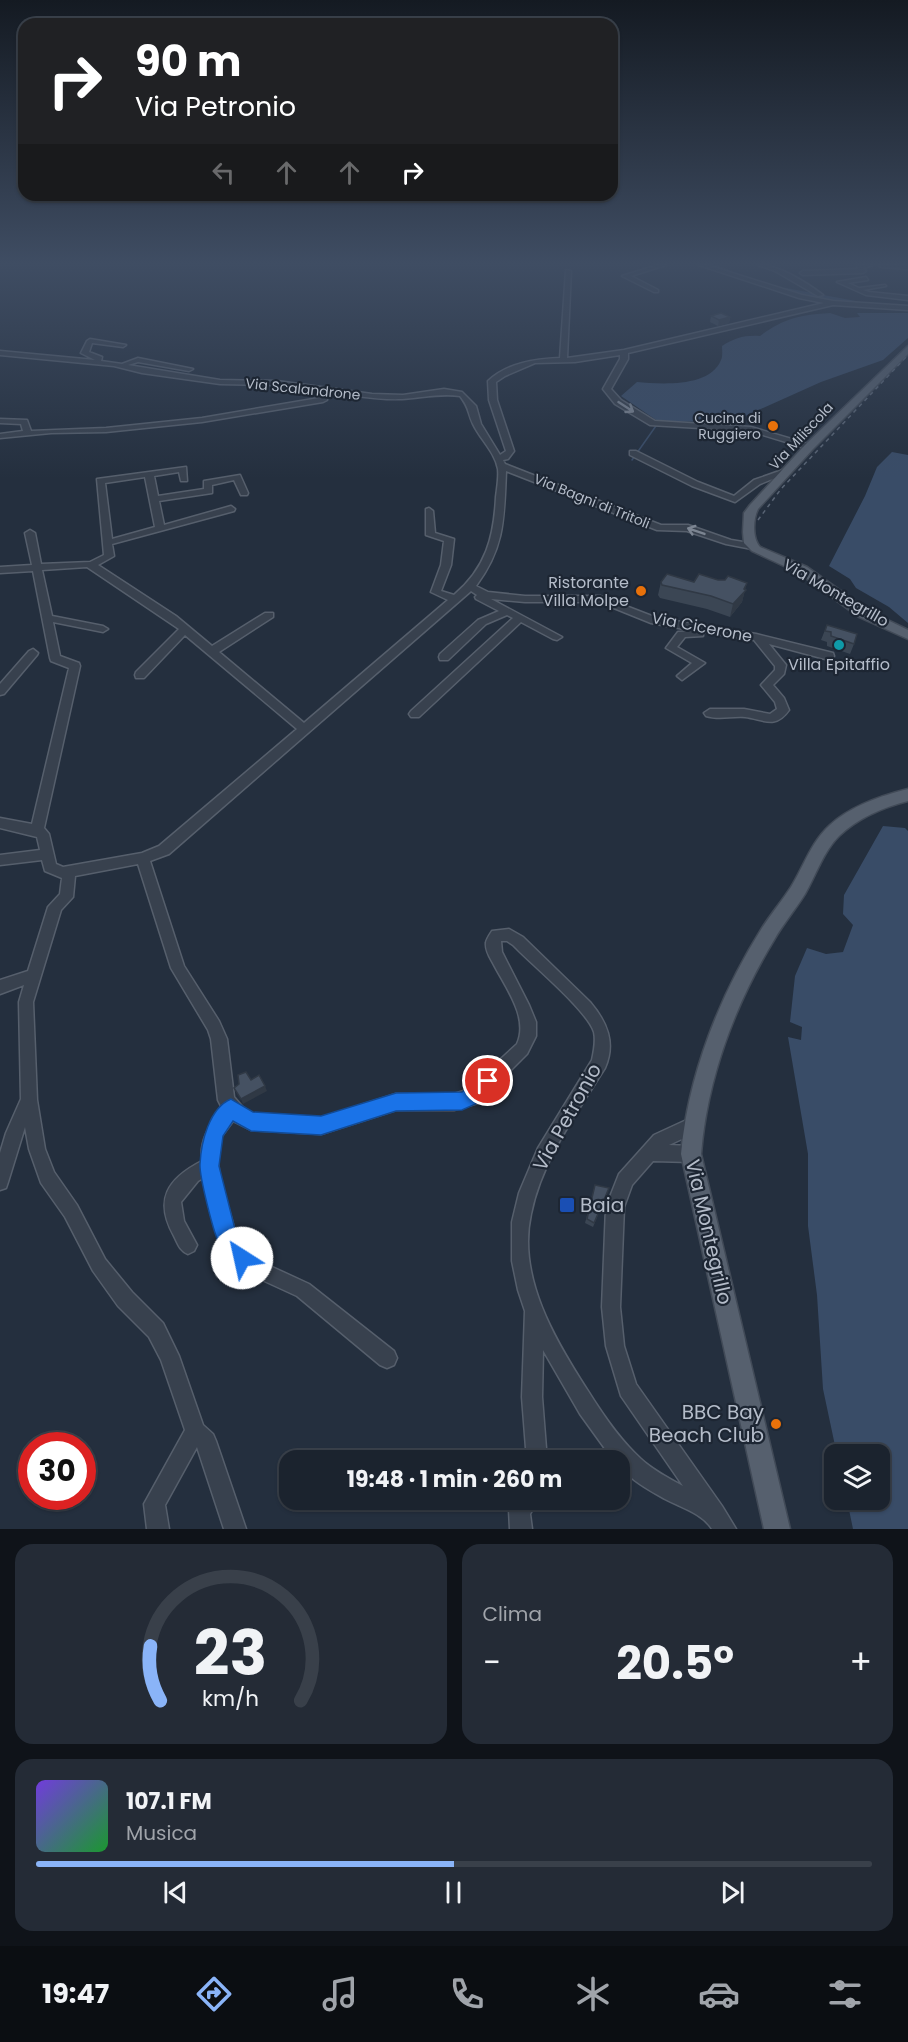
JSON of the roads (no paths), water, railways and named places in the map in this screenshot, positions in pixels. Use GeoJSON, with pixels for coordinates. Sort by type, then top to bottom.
{"type":"FeatureCollection","features":[{"type":"Feature","properties":{"kind":"main road","name":"Via Miliscola"},"geometry":{"type":"LineString","coordinates":[[758,550],[749,532],[750,513],[773,480],[788,471],[908,348]]}},
{"type":"Feature","properties":{"kind":"main road","name":"Via Montegrillo"},"geometry":{"type":"LineString","coordinates":[[758,550],[803,570],[864,614],[908,635]]}},
{"type":"Feature","properties":{"kind":"main road","name":"Via Montegrillo"},"geometry":{"type":"LineString","coordinates":[[777,1529],[691,1154],[693,1125],[734,997],[766,936],[799,889],[820,848],[834,830],[859,814],[908,795]]}},
{"type":"Feature","properties":{"kind":"street"},"geometry":{"type":"LineString","coordinates":[[563,360],[564,336]]}},
{"type":"Feature","properties":{"kind":"street"},"geometry":{"type":"LineString","coordinates":[[0,823],[37,830],[45,838],[46,854],[50,867],[55,872],[69,872],[143,858],[165,850],[304,729],[457,600],[474,589],[493,547],[499,524],[500,462],[510,451],[493,400],[492,381],[526,364],[624,352],[690,336]]}},
{"type":"Feature","properties":{"kind":"street"},"geometry":{"type":"LineString","coordinates":[[123,345],[90,341],[85,353],[93,358],[126,365],[138,360],[189,369]]}},
{"type":"Feature","properties":{"kind":"street"},"geometry":{"type":"LineString","coordinates":[[624,352],[624,359],[608,384],[608,392],[618,402],[657,424],[737,427],[809,447]]}},
{"type":"Feature","properties":{"kind":"street","name":"Via Scalandrone"},"geometry":{"type":"LineString","coordinates":[[0,353],[126,365],[142,371],[220,382],[277,383],[389,397],[444,391],[462,394],[472,406],[477,424],[500,462]]}},
{"type":"Feature","properties":{"kind":"street"},"geometry":{"type":"LineString","coordinates":[[0,436],[51,430],[106,430],[211,419],[323,400],[322,390]]}},
{"type":"Feature","properties":{"kind":"street"},"geometry":{"type":"LineString","coordinates":[[0,421],[24,421],[28,434]]}},
{"type":"Feature","properties":{"kind":"street"},"geometry":{"type":"LineString","coordinates":[[635,454],[695,484],[735,499],[751,485],[773,480]]}},
{"type":"Feature","properties":{"kind":"street","name":"Via Bagni di Tritoli"},"geometry":{"type":"LineString","coordinates":[[500,462],[660,528],[688,528],[758,550]]}},
{"type":"Feature","properties":{"kind":"street"},"geometry":{"type":"LineString","coordinates":[[0,570],[35,566],[91,566],[109,555],[100,481],[183,469],[184,479]]}},
{"type":"Feature","properties":{"kind":"street"},"geometry":{"type":"LineString","coordinates":[[149,474],[160,529]]}},
{"type":"Feature","properties":{"kind":"street"},"geometry":{"type":"LineString","coordinates":[[154,499],[209,491],[207,483],[237,477],[244,494]]}},
{"type":"Feature","properties":{"kind":"street"},"geometry":{"type":"LineString","coordinates":[[107,543],[231,509]]}},
{"type":"Feature","properties":{"kind":"street"},"geometry":{"type":"LineString","coordinates":[[429,511],[431,535],[449,539],[446,565],[436,592],[457,600]]}},
{"type":"Feature","properties":{"kind":"street"},"geometry":{"type":"LineString","coordinates":[[30,533],[55,658],[75,666],[37,830]]}},
{"type":"Feature","properties":{"kind":"street"},"geometry":{"type":"LineString","coordinates":[[91,566],[185,629],[304,729]]}},
{"type":"Feature","properties":{"kind":"street"},"geometry":{"type":"LineString","coordinates":[[474,589],[477,595],[506,612],[557,637]]}},
{"type":"Feature","properties":{"kind":"street","name":"Via Cicerone"},"geometry":{"type":"LineString","coordinates":[[474,589],[486,595],[525,599],[600,599],[655,621],[759,638],[829,656]]}},
{"type":"Feature","properties":{"kind":"street"},"geometry":{"type":"LineString","coordinates":[[444,657],[482,622],[506,612]]}},
{"type":"Feature","properties":{"kind":"street"},"geometry":{"type":"LineString","coordinates":[[212,651],[268,615]]}},
{"type":"Feature","properties":{"kind":"street"},"geometry":{"type":"LineString","coordinates":[[47,618],[103,629]]}},
{"type":"Feature","properties":{"kind":"street"},"geometry":{"type":"LineString","coordinates":[[416,714],[519,618]]}},
{"type":"Feature","properties":{"kind":"street"},"geometry":{"type":"LineString","coordinates":[[140,675],[185,629]]}},
{"type":"Feature","properties":{"kind":"street"},"geometry":{"type":"LineString","coordinates":[[682,676],[700,663],[671,648],[682,634],[739,639],[742,635]]}},
{"type":"Feature","properties":{"kind":"street"},"geometry":{"type":"LineString","coordinates":[[710,713],[727,716],[742,713],[764,720],[781,714],[783,710],[780,700],[766,685],[780,671],[781,665],[759,638]]}},
{"type":"Feature","properties":{"kind":"street"},"geometry":{"type":"LineString","coordinates":[[0,692],[33,653]]}},
{"type":"Feature","properties":{"kind":"street"},"geometry":{"type":"LineString","coordinates":[[0,860],[46,854]]}},
{"type":"Feature","properties":{"kind":"street"},"geometry":{"type":"LineString","coordinates":[[143,858],[178,968],[214,1026],[219,1039],[224,1089],[231,1108],[214,1133],[209,1166],[223,1225],[235,1250],[254,1267],[303,1290],[387,1358]]}},
{"type":"Feature","properties":{"kind":"street"},"geometry":{"type":"LineString","coordinates":[[69,872],[66,897],[55,907],[26,1002],[29,1100],[38,1149],[47,1177],[71,1211],[99,1265],[125,1299],[156,1330],[169,1356],[195,1431],[206,1441],[235,1529]]}},
{"type":"Feature","properties":{"kind":"street","name":"Via Petronio"},"geometry":{"type":"LineString","coordinates":[[231,1108],[251,1122],[321,1125],[396,1102],[454,1102],[472,1097],[522,1049],[528,1036],[528,1022],[493,943],[497,935],[509,935],[590,1013],[598,1024],[603,1045],[599,1063],[538,1167],[522,1212],[520,1229],[523,1273],[534,1310],[562,1366],[609,1440],[634,1467],[720,1521]]}},
{"type":"Feature","properties":{"kind":"street"},"geometry":{"type":"LineString","coordinates":[[0,987],[33,976]]}},
{"type":"Feature","properties":{"kind":"street"},"geometry":{"type":"LineString","coordinates":[[0,1182],[14,1133],[29,1100]]}},
{"type":"Feature","properties":{"kind":"street"},"geometry":{"type":"LineString","coordinates":[[693,1125],[675,1132],[648,1153],[625,1180],[615,1207],[610,1307],[615,1346],[628,1389],[720,1521]]}},
{"type":"Feature","properties":{"kind":"street"},"geometry":{"type":"LineString","coordinates":[[648,1153],[691,1154]]}},
{"type":"Feature","properties":{"kind":"street"},"geometry":{"type":"LineString","coordinates":[[188,1245],[176,1223],[172,1199],[187,1179],[209,1166]]}},
{"type":"Feature","properties":{"kind":"street"},"geometry":{"type":"LineString","coordinates":[[534,1310],[532,1397],[536,1450]]}},
{"type":"Feature","properties":{"kind":"street"},"geometry":{"type":"LineString","coordinates":[[158,1529],[154,1504],[195,1431]]}},
{"type":"Feature","properties":{"kind":"street"},"geometry":{"type":"LineString","coordinates":[[519,1510],[521,1529]]}},
{"type":"Feature","properties":{"kind":"water"},"geometry":{"type":"Polygon","coordinates":[[[745,337],[908,338],[883,360],[821,382],[734,421],[659,422],[621,396],[637,382],[684,382],[706,376],[721,360],[722,346],[745,337]]]}},
{"type":"Feature","properties":{"kind":"water"},"geometry":{"type":"Polygon","coordinates":[[[892,452],[908,455],[908,623],[889,607],[856,588],[850,579],[829,566],[865,496],[877,467],[892,452]]]}},
{"type":"Feature","properties":{"kind":"water"},"geometry":{"type":"Polygon","coordinates":[[[883,826],[905,828],[908,831],[908,1529],[853,1529],[849,1510],[890,1510],[890,1444],[835,1444],[823,1389],[817,1295],[808,1226],[808,1154],[788,1037],[801,1040],[802,1027],[790,1022],[795,976],[807,948],[826,954],[843,952],[853,925],[843,914],[844,895],[883,826]]]}},
{"type":"Feature","properties":{"kind":"waterway"},"geometry":{"type":"LineString","coordinates":[[632,460],[658,423]]}},
{"type":"Feature","properties":{"kind":"railway"},"geometry":{"type":"LineString","coordinates":[[758,520],[781,489],[908,355]]}},
{"type":"Feature","properties":{"kind":"place","name":"Cucina di Ruggiero"},"geometry":{"type":"Point","coordinates":[773,426]}},
{"type":"Feature","properties":{"kind":"place","name":"Ristorante Villa Molpe"},"geometry":{"type":"Point","coordinates":[641,591]}},
{"type":"Feature","properties":{"kind":"place","name":"Villa Epitaffio"},"geometry":{"type":"Point","coordinates":[839,645]}},
{"type":"Feature","properties":{"kind":"place","name":"Baia"},"geometry":{"type":"Point","coordinates":[567,1205]}},
{"type":"Feature","properties":{"kind":"place","name":"BBC Bay Beach Club"},"geometry":{"type":"Point","coordinates":[776,1424]}}]}
